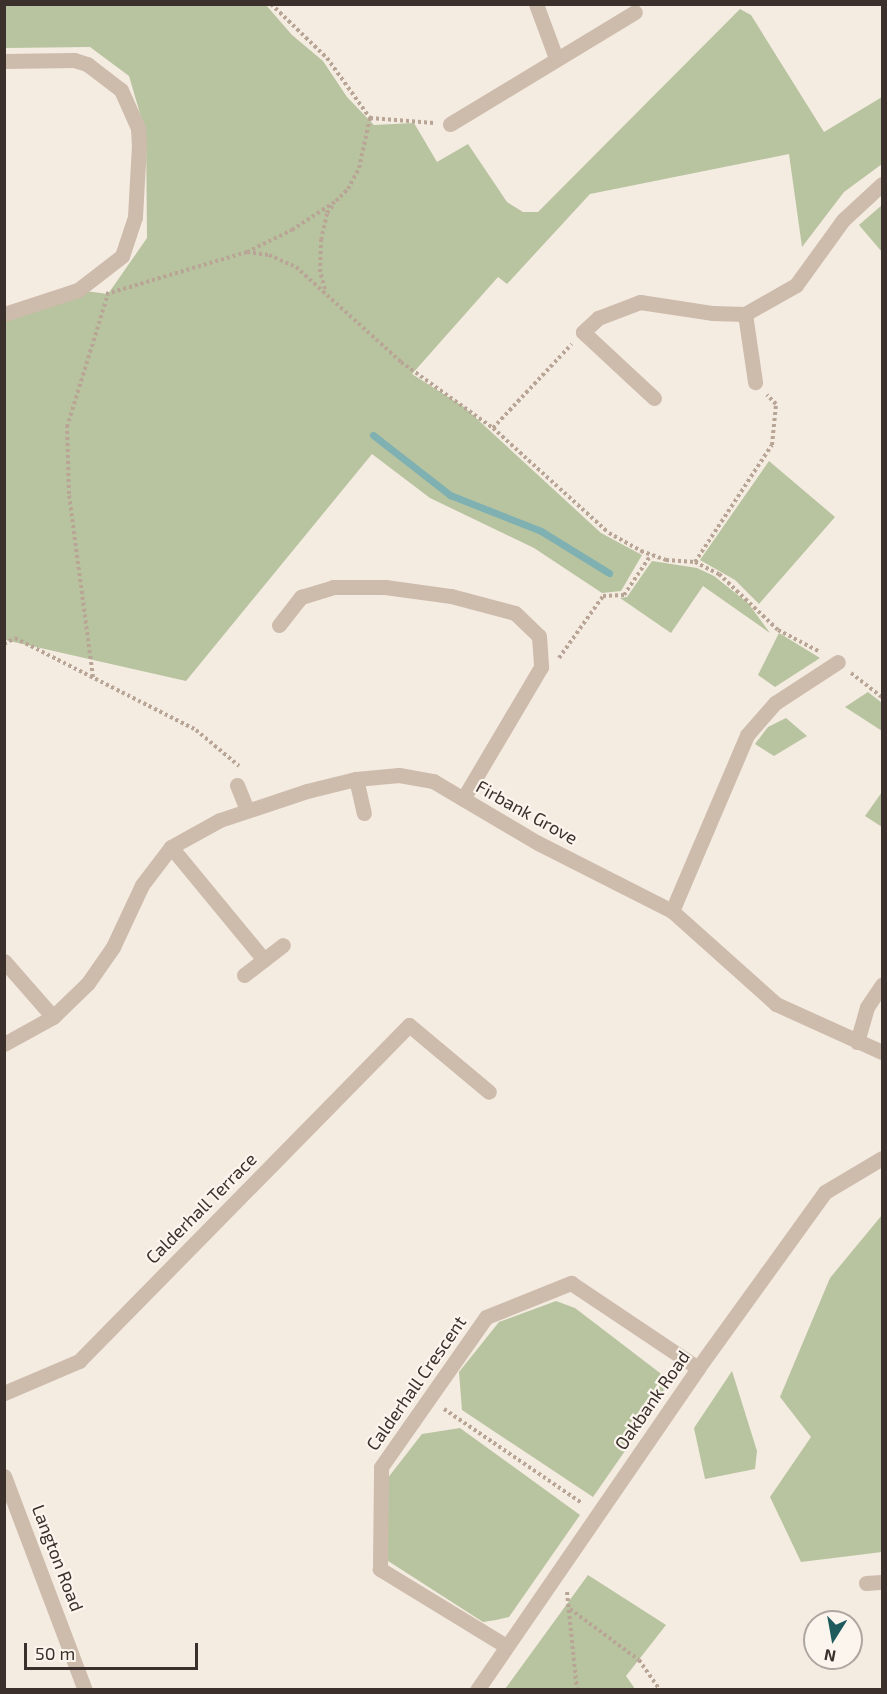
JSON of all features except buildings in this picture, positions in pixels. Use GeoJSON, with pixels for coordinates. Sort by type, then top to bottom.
{"type":"FeatureCollection","features":[{"type":"Feature","properties":{"kind":"street"},"geometry":{"type":"LineString","coordinates":[[536,4],[556,58]]}},
{"type":"Feature","properties":{"kind":"street"},"geometry":{"type":"LineString","coordinates":[[450,124],[635,12]]}},
{"type":"Feature","properties":{"kind":"street"},"geometry":{"type":"LineString","coordinates":[[4,61],[74,60],[87,64],[121,90],[138,128],[139,181],[128,245],[122,256],[78,290],[4,314]]}},
{"type":"Feature","properties":{"kind":"street"},"geometry":{"type":"LineString","coordinates":[[654,398],[583,332],[598,318],[640,302],[713,313],[744,314],[796,285],[843,220],[882,184]]}},
{"type":"Feature","properties":{"kind":"street"},"geometry":{"type":"LineString","coordinates":[[744,314],[755,382]]}},
{"type":"Feature","properties":{"kind":"street"},"geometry":{"type":"LineString","coordinates":[[279,625],[302,597],[333,587],[385,587],[451,596],[515,613],[539,636],[541,667],[463,799]]}},
{"type":"Feature","properties":{"kind":"street"},"geometry":{"type":"LineString","coordinates":[[672,910],[747,735],[774,703],[838,662]]}},
{"type":"Feature","properties":{"kind":"street","name":"Firbank Grove"},"geometry":{"type":"LineString","coordinates":[[171,847],[220,820],[247,810],[356,779],[399,775],[433,781],[538,843],[672,910],[776,1004],[882,1052]]}},
{"type":"Feature","properties":{"kind":"street"},"geometry":{"type":"LineString","coordinates":[[356,779],[364,813]]}},
{"type":"Feature","properties":{"kind":"street"},"geometry":{"type":"LineString","coordinates":[[237,785],[247,810]]}},
{"type":"Feature","properties":{"kind":"street"},"geometry":{"type":"LineString","coordinates":[[4,1044],[53,1017],[88,984],[113,946],[142,885],[171,847],[264,960]]}},
{"type":"Feature","properties":{"kind":"street"},"geometry":{"type":"LineString","coordinates":[[244,975],[283,945]]}},
{"type":"Feature","properties":{"kind":"street"},"geometry":{"type":"LineString","coordinates":[[4,961],[53,1017]]}},
{"type":"Feature","properties":{"kind":"street"},"geometry":{"type":"LineString","coordinates":[[857,1042],[867,1006],[882,984]]}},
{"type":"Feature","properties":{"kind":"street","name":"Calderhall Terrace"},"geometry":{"type":"LineString","coordinates":[[4,1393],[79,1361],[409,1025],[489,1092]]}},
{"type":"Feature","properties":{"kind":"street","name":"Oakbank Road"},"geometry":{"type":"LineString","coordinates":[[477,1689],[698,1368],[825,1192],[882,1158]]}},
{"type":"Feature","properties":{"kind":"street","name":"Calderhall Crescent"},"geometry":{"type":"LineString","coordinates":[[506,1646],[380,1569],[381,1467],[486,1317],[571,1283],[698,1368]]}},
{"type":"Feature","properties":{"kind":"street","name":"Langton Road"},"geometry":{"type":"LineString","coordinates":[[4,1476],[85,1689]]}},
{"type":"Feature","properties":{"kind":"street"},"geometry":{"type":"LineString","coordinates":[[866,1583],[882,1582]]}},
{"type":"Feature","properties":{"kind":"path"},"geometry":{"type":"LineString","coordinates":[[271,4],[327,58],[370,118],[359,168],[327,213],[321,240],[320,272],[326,292]]}},
{"type":"Feature","properties":{"kind":"path"},"geometry":{"type":"LineString","coordinates":[[370,118],[450,124]]}},
{"type":"Feature","properties":{"kind":"path"},"geometry":{"type":"LineString","coordinates":[[78,290],[108,294],[247,252],[292,230],[336,201]]}},
{"type":"Feature","properties":{"kind":"path"},"geometry":{"type":"LineString","coordinates":[[247,252],[268,255],[296,267],[401,362],[493,428],[609,534],[651,555],[695,562],[741,592],[778,630],[838,662],[882,697]]}},
{"type":"Feature","properties":{"kind":"path"},"geometry":{"type":"LineString","coordinates":[[93,677],[69,494],[67,427],[108,294]]}},
{"type":"Feature","properties":{"kind":"path"},"geometry":{"type":"LineString","coordinates":[[493,428],[583,332]]}},
{"type":"Feature","properties":{"kind":"path"},"geometry":{"type":"LineString","coordinates":[[695,562],[772,445],[776,404],[755,382]]}},
{"type":"Feature","properties":{"kind":"path"},"geometry":{"type":"LineString","coordinates":[[540,658],[560,658],[603,596],[624,595],[651,555]]}},
{"type":"Feature","properties":{"kind":"path"},"geometry":{"type":"LineString","coordinates":[[4,644],[15,638],[196,730],[246,772]]}},
{"type":"Feature","properties":{"kind":"path"},"geometry":{"type":"LineString","coordinates":[[429,1399],[598,1513]]}},
{"type":"Feature","properties":{"kind":"path"},"geometry":{"type":"LineString","coordinates":[[564,1563],[577,1689]]}},
{"type":"Feature","properties":{"kind":"path"},"geometry":{"type":"LineString","coordinates":[[569,1609],[639,1660],[660,1689]]}},
{"type":"Feature","properties":{"kind":"green space"},"geometry":{"type":"Polygon","coordinates":[[[5,5],[266,5],[292,35],[323,61],[347,97],[374,125],[414,123],[437,162],[468,144],[507,202],[523,212],[538,212],[740,9],[751,15],[824,132],[882,97],[882,164],[844,192],[802,247],[789,154],[590,194],[507,284],[498,277],[412,374],[464,407],[601,533],[642,555],[621,591],[602,593],[534,548],[430,498],[372,454],[186,681],[5,640],[5,318],[78,290],[108,294],[147,238],[146,134],[129,76],[90,47],[5,48],[5,5]]]}},
{"type":"Feature","properties":{"kind":"green space"},"geometry":{"type":"Polygon","coordinates":[[[882,205],[882,252],[859,225],[882,205]]]}},
{"type":"Feature","properties":{"kind":"green space"},"geometry":{"type":"Polygon","coordinates":[[[769,461],[835,517],[759,604],[735,580],[700,560],[769,461]]]}},
{"type":"Feature","properties":{"kind":"green space"},"geometry":{"type":"Polygon","coordinates":[[[652,561],[697,568],[714,576],[748,603],[770,633],[703,586],[671,633],[620,598],[627,597],[652,561]]]}},
{"type":"Feature","properties":{"kind":"green space"},"geometry":{"type":"Polygon","coordinates":[[[779,633],[820,658],[775,687],[758,675],[779,633]]]}},
{"type":"Feature","properties":{"kind":"green space"},"geometry":{"type":"Polygon","coordinates":[[[868,692],[882,703],[882,731],[845,707],[868,692]]]}},
{"type":"Feature","properties":{"kind":"green space"},"geometry":{"type":"Polygon","coordinates":[[[786,718],[807,736],[774,756],[755,744],[768,727],[786,718]]]}},
{"type":"Feature","properties":{"kind":"green space"},"geometry":{"type":"Polygon","coordinates":[[[882,792],[882,827],[865,816],[882,792]]]}},
{"type":"Feature","properties":{"kind":"green space"},"geometry":{"type":"Polygon","coordinates":[[[882,1215],[882,1552],[801,1562],[770,1497],[811,1437],[780,1397],[830,1278],[882,1215]]]}},
{"type":"Feature","properties":{"kind":"green space"},"geometry":{"type":"Polygon","coordinates":[[[556,1301],[575,1308],[660,1373],[665,1385],[661,1399],[593,1497],[462,1410],[459,1372],[499,1322],[556,1301]]]}},
{"type":"Feature","properties":{"kind":"green space"},"geometry":{"type":"Polygon","coordinates":[[[732,1371],[757,1451],[755,1469],[705,1479],[694,1428],[732,1371]]]}},
{"type":"Feature","properties":{"kind":"green space"},"geometry":{"type":"Polygon","coordinates":[[[460,1428],[580,1515],[509,1617],[483,1622],[385,1559],[387,1479],[422,1434],[460,1428]]]}},
{"type":"Feature","properties":{"kind":"green space"},"geometry":{"type":"Polygon","coordinates":[[[588,1575],[666,1625],[626,1676],[635,1689],[505,1689],[588,1575]]]}},
{"type":"Feature","properties":{"kind":"waterway"},"geometry":{"type":"LineString","coordinates":[[373,435],[450,495],[541,531],[609,573]]}}]}
